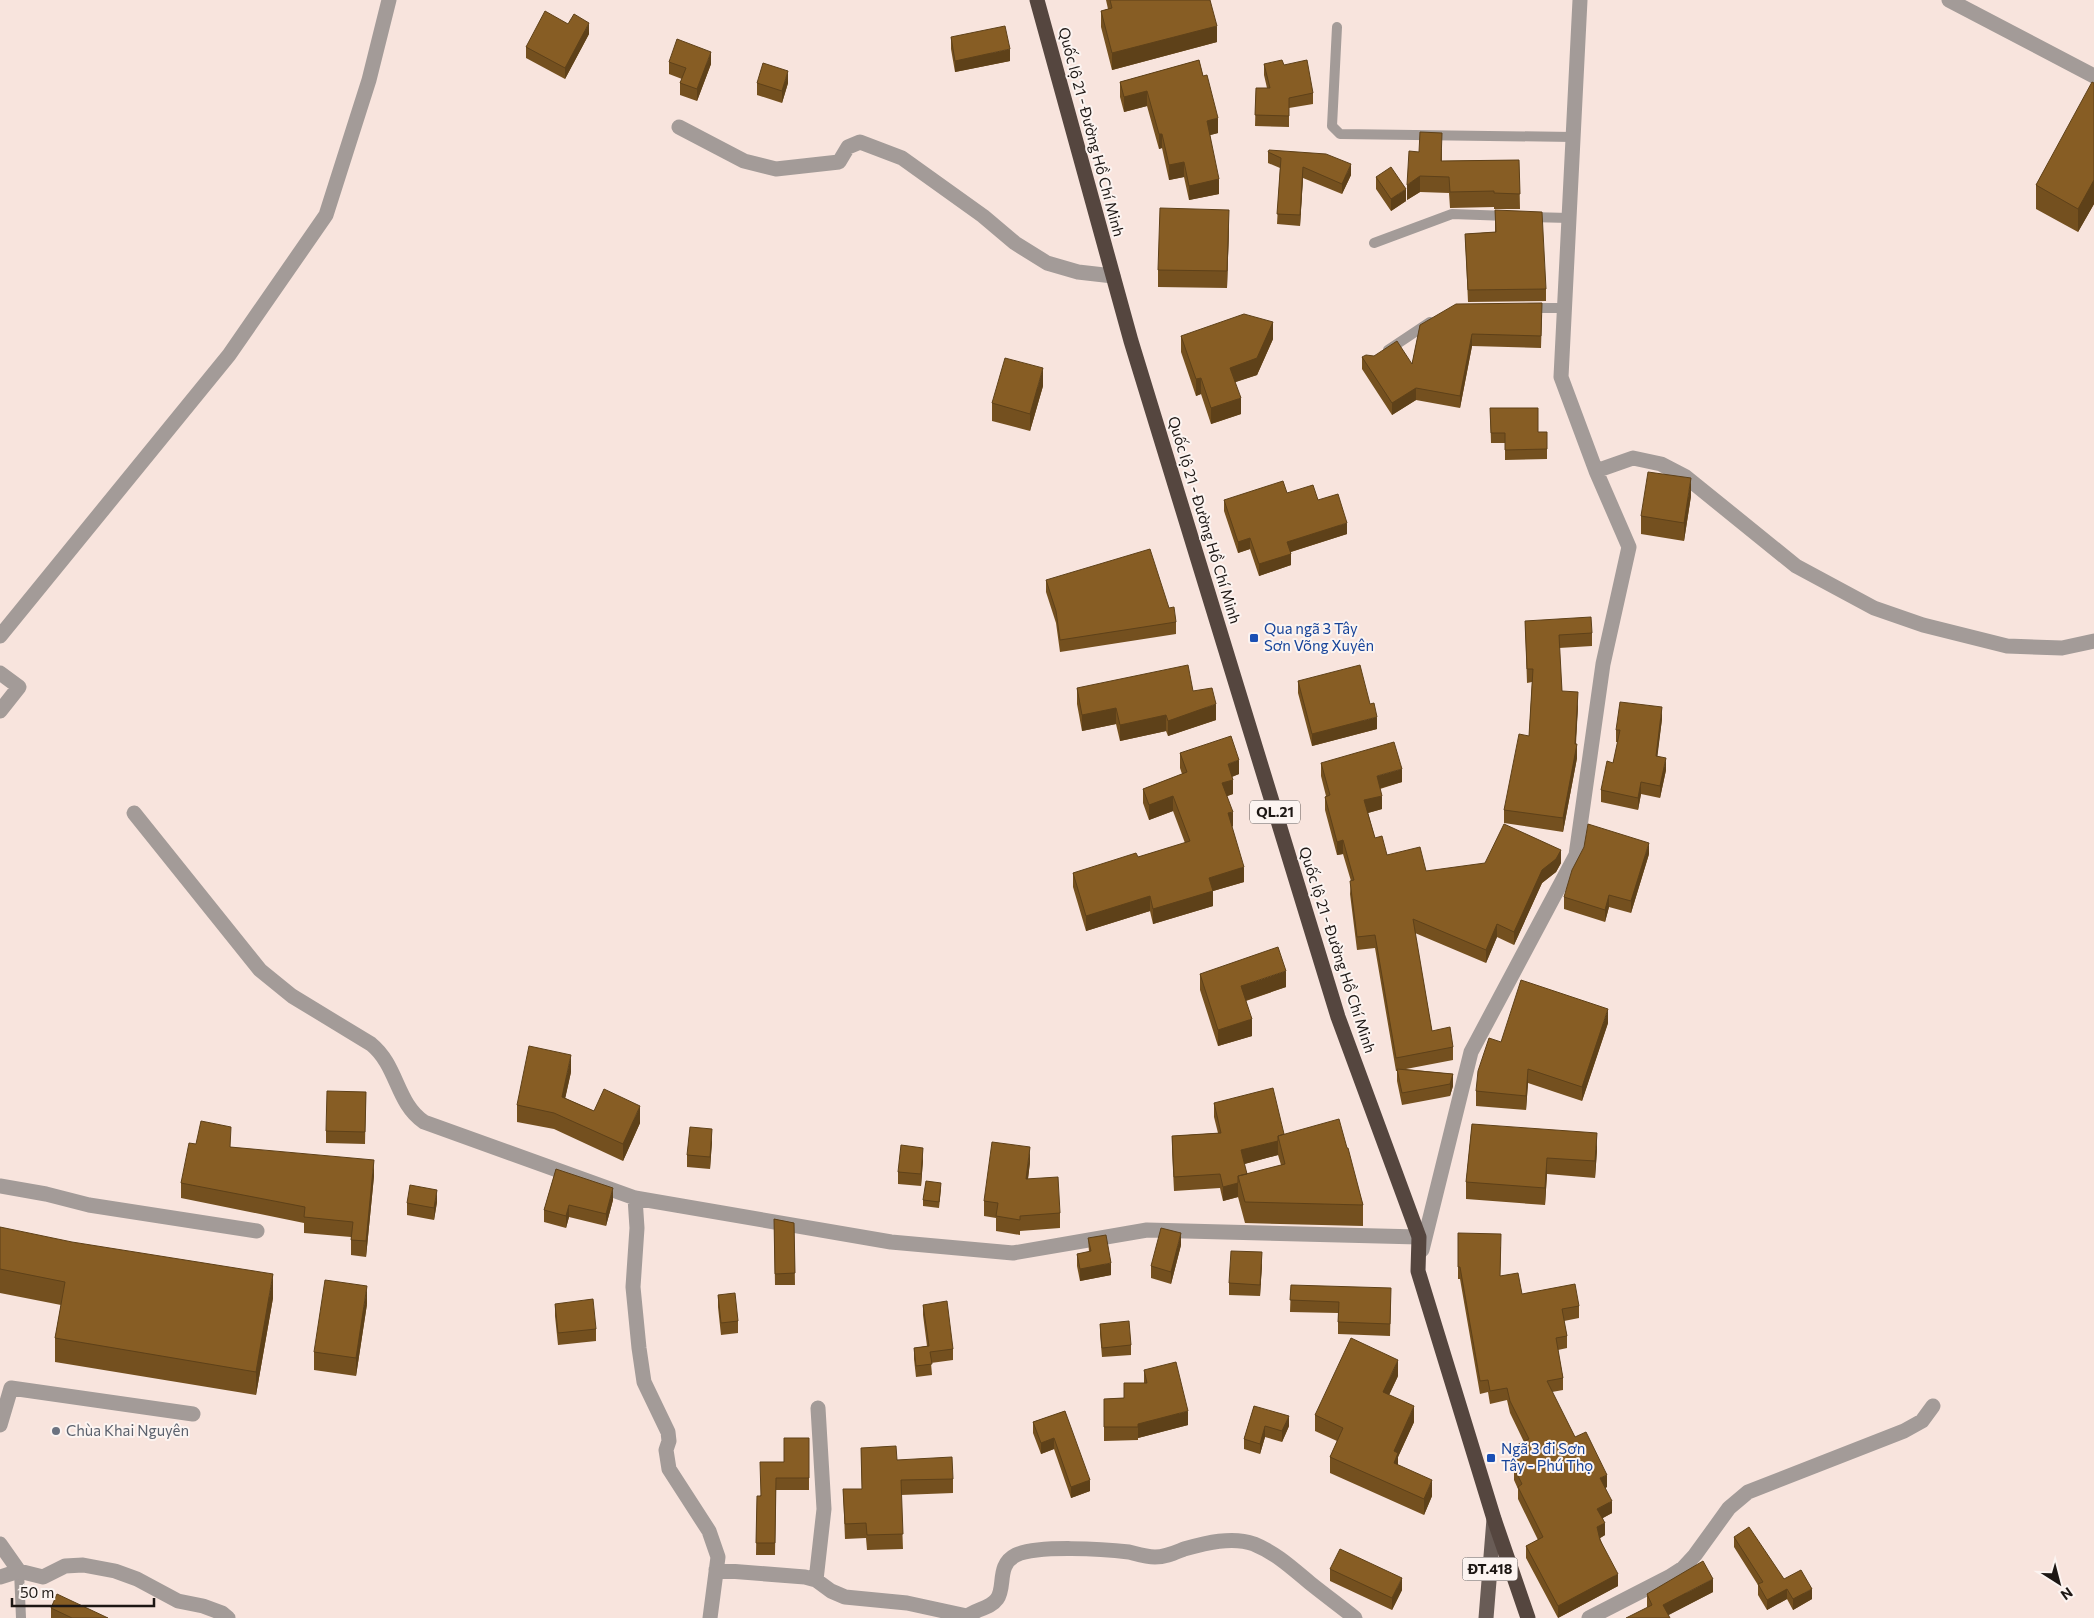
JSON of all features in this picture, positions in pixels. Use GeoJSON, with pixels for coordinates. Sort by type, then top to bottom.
{"type":"FeatureCollection","features":[{"type":"Feature","properties":{"kind":"highway","name":"Quốc lộ 21 - Đường Hồ Chí Minh"},"geometry":{"type":"LineString","coordinates":[[1037,0],[1137,360],[1338,1017],[1419,1237],[1418,1271],[1494,1519],[1528,1618]]}},
{"type":"Feature","properties":{"kind":"main road","name":"ĐT.418"},"geometry":{"type":"LineString","coordinates":[[1486,1618],[1494,1519]]}},
{"type":"Feature","properties":{"kind":"street"},"geometry":{"type":"LineString","coordinates":[[0,636],[229,355],[326,215],[369,80],[389,0]]}},
{"type":"Feature","properties":{"kind":"street"},"geometry":{"type":"LineString","coordinates":[[1418,1271],[1471,1052],[1576,855],[1603,664],[1629,547],[1596,471],[1560,377],[1580,0]]}},
{"type":"Feature","properties":{"kind":"street"},"geometry":{"type":"LineString","coordinates":[[1949,0],[2094,76]]}},
{"type":"Feature","properties":{"kind":"street"},"geometry":{"type":"LineString","coordinates":[[679,127],[744,161],[776,169],[840,162],[848,147],[860,142],[902,158],[983,216],[1015,243],[1047,263],[1078,272],[1113,276]]}},
{"type":"Feature","properties":{"kind":"street"},"geometry":{"type":"LineString","coordinates":[[1596,471],[1633,458],[1661,464],[1686,477],[1796,566],[1874,608],[1923,625],[2007,646],[2062,648],[2094,641]]}},
{"type":"Feature","properties":{"kind":"street"},"geometry":{"type":"LineString","coordinates":[[0,673],[19,687],[0,711]]}},
{"type":"Feature","properties":{"kind":"street"},"geometry":{"type":"LineString","coordinates":[[134,813],[260,970],[292,996],[372,1044],[382,1053],[412,1114],[424,1122],[635,1198],[891,1242],[1013,1253],[1147,1230],[1419,1237]]}},
{"type":"Feature","properties":{"kind":"street"},"geometry":{"type":"LineString","coordinates":[[0,1186],[46,1194],[89,1205],[257,1231]]}},
{"type":"Feature","properties":{"kind":"street"},"geometry":{"type":"LineString","coordinates":[[635,1198],[637,1228],[633,1287],[638,1348],[644,1382],[668,1432],[669,1441],[666,1450],[669,1469],[709,1531],[718,1557],[710,1618]]}},
{"type":"Feature","properties":{"kind":"street"},"geometry":{"type":"LineString","coordinates":[[0,1425],[10,1388],[193,1414]]}},
{"type":"Feature","properties":{"kind":"street"},"geometry":{"type":"LineString","coordinates":[[1589,1618],[1683,1568],[1695,1555],[1729,1508],[1748,1492],[1904,1431],[1922,1421],[1932,1406]]}},
{"type":"Feature","properties":{"kind":"street"},"geometry":{"type":"LineString","coordinates":[[816,1580],[824,1509],[818,1408]]}},
{"type":"Feature","properties":{"kind":"street"},"geometry":{"type":"LineString","coordinates":[[716,1570],[805,1577],[816,1580],[831,1591],[845,1597],[907,1603],[966,1617],[990,1605],[997,1599],[1001,1591],[1001,1576],[1006,1564],[1016,1556],[1052,1549],[1128,1552],[1153,1557],[1169,1555],[1212,1541],[1231,1540],[1252,1543],[1286,1561],[1354,1618]]}},
{"type":"Feature","properties":{"kind":"street"},"geometry":{"type":"LineString","coordinates":[[0,1544],[20,1571]]}},
{"type":"Feature","properties":{"kind":"street"},"geometry":{"type":"LineString","coordinates":[[0,1577],[20,1571],[43,1576],[65,1566],[83,1565],[115,1571],[136,1579],[178,1601],[203,1606],[222,1613],[228,1618]]}},
{"type":"Feature","properties":{"kind":"lane"},"geometry":{"type":"LineString","coordinates":[[1337,27],[1332,126],[1340,134],[1573,137]]}},
{"type":"Feature","properties":{"kind":"lane"},"geometry":{"type":"LineString","coordinates":[[1374,243],[1452,214],[1569,218]]}},
{"type":"Feature","properties":{"kind":"lane"},"geometry":{"type":"LineString","coordinates":[[1516,308],[1564,308]]}},
{"type":"Feature","properties":{"kind":"lane"},"geometry":{"type":"LineString","coordinates":[[1379,357],[1441,314]]}},
{"type":"Feature","properties":{"kind":"lane"},"geometry":{"type":"LineString","coordinates":[[20,1571],[21,1618]]}},
{"type":"Feature","properties":{"kind":"building"},"geometry":{"type":"Polygon","coordinates":[[[1110,0],[1210,0],[1217,26],[1112,53],[1101,11],[1112,8],[1110,0]]]}},
{"type":"Feature","properties":{"kind":"building"},"geometry":{"type":"Polygon","coordinates":[[[545,11],[568,24],[574,14],[589,23],[565,68],[526,47],[545,11]]]}},
{"type":"Feature","properties":{"kind":"building"},"geometry":{"type":"Polygon","coordinates":[[[1005,26],[1010,49],[955,61],[951,37],[1005,26]]]}},
{"type":"Feature","properties":{"kind":"building"},"geometry":{"type":"Polygon","coordinates":[[[677,39],[711,52],[697,89],[680,83],[686,68],[669,62],[677,39]]]}},
{"type":"Feature","properties":{"kind":"building"},"geometry":{"type":"Polygon","coordinates":[[[1199,60],[1203,76],[1207,75],[1218,118],[1207,121],[1219,179],[1189,186],[1184,162],[1169,165],[1162,134],[1159,134],[1147,91],[1124,97],[1120,82],[1199,60]]]}},
{"type":"Feature","properties":{"kind":"building"},"geometry":{"type":"Polygon","coordinates":[[[1282,60],[1284,65],[1307,60],[1313,93],[1289,98],[1289,116],[1255,115],[1256,88],[1270,88],[1264,64],[1282,60]]]}},
{"type":"Feature","properties":{"kind":"building"},"geometry":{"type":"Polygon","coordinates":[[[763,63],[788,71],[782,91],[757,83],[763,63]]]}},
{"type":"Feature","properties":{"kind":"building"},"geometry":{"type":"Polygon","coordinates":[[[2092,82],[2094,83],[2094,180],[2078,209],[2036,185],[2092,82]]]}},
{"type":"Feature","properties":{"kind":"building"},"geometry":{"type":"Polygon","coordinates":[[[1420,132],[1442,133],[1441,161],[1519,160],[1520,194],[1494,193],[1494,191],[1450,192],[1449,177],[1420,176],[1407,185],[1409,151],[1419,152],[1420,132]]]}},
{"type":"Feature","properties":{"kind":"building"},"geometry":{"type":"Polygon","coordinates":[[[1269,150],[1326,154],[1351,164],[1342,184],[1303,167],[1300,215],[1277,214],[1281,158],[1268,152],[1269,150]]]}},
{"type":"Feature","properties":{"kind":"building"},"geometry":{"type":"Polygon","coordinates":[[[1391,167],[1406,189],[1391,199],[1376,177],[1391,167]]]}},
{"type":"Feature","properties":{"kind":"building"},"geometry":{"type":"Polygon","coordinates":[[[1160,208],[1229,210],[1227,271],[1158,270],[1160,208]]]}},
{"type":"Feature","properties":{"kind":"building"},"geometry":{"type":"Polygon","coordinates":[[[1495,210],[1542,212],[1546,289],[1468,290],[1465,234],[1496,232],[1495,210]]]}},
{"type":"Feature","properties":{"kind":"building"},"geometry":{"type":"Polygon","coordinates":[[[1542,303],[1541,336],[1472,334],[1460,396],[1416,388],[1392,403],[1362,357],[1366,355],[1374,356],[1397,341],[1412,364],[1420,325],[1456,304],[1542,303]]]}},
{"type":"Feature","properties":{"kind":"building"},"geometry":{"type":"Polygon","coordinates":[[[1244,314],[1273,322],[1257,358],[1230,368],[1241,398],[1211,408],[1201,378],[1196,379],[1181,336],[1244,314]]]}},
{"type":"Feature","properties":{"kind":"building"},"geometry":{"type":"Polygon","coordinates":[[[1005,358],[1043,368],[1030,414],[992,403],[1005,358]]]}},
{"type":"Feature","properties":{"kind":"building"},"geometry":{"type":"Polygon","coordinates":[[[1490,408],[1538,408],[1538,432],[1547,432],[1547,449],[1505,450],[1505,433],[1491,433],[1490,408]]]}},
{"type":"Feature","properties":{"kind":"building"},"geometry":{"type":"Polygon","coordinates":[[[1648,472],[1691,478],[1684,523],[1641,516],[1648,472]]]}},
{"type":"Feature","properties":{"kind":"building"},"geometry":{"type":"Polygon","coordinates":[[[1283,481],[1287,493],[1313,485],[1318,500],[1338,494],[1347,523],[1287,542],[1291,554],[1259,564],[1250,538],[1238,542],[1224,500],[1283,481]]]}},
{"type":"Feature","properties":{"kind":"building"},"geometry":{"type":"Polygon","coordinates":[[[1150,549],[1169,608],[1174,607],[1176,622],[1060,640],[1056,611],[1046,580],[1150,549]]]}},
{"type":"Feature","properties":{"kind":"building"},"geometry":{"type":"Polygon","coordinates":[[[1591,617],[1592,633],[1559,635],[1562,691],[1578,692],[1575,744],[1577,744],[1563,818],[1504,810],[1519,734],[1529,736],[1533,669],[1527,669],[1525,621],[1591,617]]]}},
{"type":"Feature","properties":{"kind":"building"},"geometry":{"type":"Polygon","coordinates":[[[1188,665],[1193,691],[1212,688],[1216,704],[1168,721],[1166,715],[1120,725],[1116,708],[1082,715],[1077,688],[1188,665]]]}},
{"type":"Feature","properties":{"kind":"building"},"geometry":{"type":"Polygon","coordinates":[[[1360,665],[1370,704],[1374,703],[1377,717],[1312,734],[1298,681],[1360,665]]]}},
{"type":"Feature","properties":{"kind":"building"},"geometry":{"type":"Polygon","coordinates":[[[1620,702],[1662,707],[1656,756],[1666,758],[1660,786],[1641,782],[1638,798],[1601,790],[1607,761],[1613,763],[1620,730],[1616,730],[1620,702]]]}},
{"type":"Feature","properties":{"kind":"building"},"geometry":{"type":"Polygon","coordinates":[[[1231,736],[1239,760],[1228,764],[1233,780],[1222,783],[1233,812],[1228,813],[1244,867],[1209,878],[1213,891],[1153,909],[1150,896],[1086,916],[1073,873],[1136,853],[1138,857],[1190,841],[1173,796],[1149,805],[1143,789],[1187,772],[1180,753],[1231,736]]]}},
{"type":"Feature","properties":{"kind":"building"},"geometry":{"type":"Polygon","coordinates":[[[1394,742],[1402,769],[1377,776],[1382,796],[1364,800],[1375,838],[1382,836],[1387,855],[1420,847],[1426,871],[1485,863],[1504,824],[1561,850],[1556,859],[1542,870],[1514,932],[1497,924],[1486,950],[1413,919],[1432,1031],[1450,1027],[1453,1047],[1396,1058],[1375,935],[1357,937],[1350,881],[1354,880],[1343,840],[1337,842],[1325,797],[1330,795],[1321,763],[1394,742]]]}},
{"type":"Feature","properties":{"kind":"building"},"geometry":{"type":"Polygon","coordinates":[[[1588,824],[1649,843],[1631,901],[1609,895],[1605,910],[1564,897],[1572,870],[1584,847],[1588,824]]]}},
{"type":"Feature","properties":{"kind":"building"},"geometry":{"type":"Polygon","coordinates":[[[1278,947],[1286,971],[1241,986],[1252,1019],[1218,1030],[1200,974],[1278,947]]]}},
{"type":"Feature","properties":{"kind":"building"},"geometry":{"type":"Polygon","coordinates":[[[1521,980],[1608,1009],[1582,1087],[1528,1069],[1526,1096],[1476,1091],[1478,1071],[1489,1038],[1501,1042],[1521,980]]]}},
{"type":"Feature","properties":{"kind":"building"},"geometry":{"type":"Polygon","coordinates":[[[529,1046],[571,1055],[562,1097],[594,1111],[604,1089],[640,1106],[623,1144],[554,1113],[517,1105],[529,1046]]]}},
{"type":"Feature","properties":{"kind":"building"},"geometry":{"type":"Polygon","coordinates":[[[1397,1069],[1453,1074],[1450,1084],[1402,1093],[1397,1069]]]}},
{"type":"Feature","properties":{"kind":"building"},"geometry":{"type":"Polygon","coordinates":[[[1273,1088],[1284,1134],[1278,1136],[1278,1141],[1241,1150],[1247,1174],[1238,1176],[1238,1183],[1223,1187],[1220,1174],[1174,1177],[1172,1136],[1221,1133],[1214,1103],[1273,1088]]]}},
{"type":"Feature","properties":{"kind":"building"},"geometry":{"type":"Polygon","coordinates":[[[327,1091],[366,1092],[365,1132],[326,1131],[327,1091]]]}},
{"type":"Feature","properties":{"kind":"building"},"geometry":{"type":"Polygon","coordinates":[[[1339,1119],[1363,1205],[1245,1202],[1238,1176],[1285,1164],[1278,1136],[1339,1119]]]}},
{"type":"Feature","properties":{"kind":"building"},"geometry":{"type":"Polygon","coordinates":[[[201,1121],[231,1127],[230,1147],[374,1160],[366,1241],[351,1240],[353,1222],[304,1217],[305,1207],[181,1183],[189,1143],[196,1144],[201,1121]]]}},
{"type":"Feature","properties":{"kind":"building"},"geometry":{"type":"Polygon","coordinates":[[[1472,1124],[1597,1133],[1595,1161],[1547,1158],[1545,1188],[1466,1182],[1472,1124]]]}},
{"type":"Feature","properties":{"kind":"building"},"geometry":{"type":"Polygon","coordinates":[[[690,1127],[712,1129],[710,1157],[687,1155],[690,1127]]]}},
{"type":"Feature","properties":{"kind":"building"},"geometry":{"type":"Polygon","coordinates":[[[992,1142],[1030,1147],[1026,1179],[1058,1177],[1060,1213],[1020,1216],[1020,1220],[996,1216],[998,1203],[984,1201],[992,1142]]]}},
{"type":"Feature","properties":{"kind":"building"},"geometry":{"type":"Polygon","coordinates":[[[901,1145],[923,1148],[921,1174],[898,1172],[901,1145]]]}},
{"type":"Feature","properties":{"kind":"building"},"geometry":{"type":"Polygon","coordinates":[[[556,1169],[613,1188],[606,1214],[569,1205],[566,1216],[544,1210],[556,1169]]]}},
{"type":"Feature","properties":{"kind":"building"},"geometry":{"type":"Polygon","coordinates":[[[926,1181],[941,1183],[939,1202],[923,1200],[926,1181]]]}},
{"type":"Feature","properties":{"kind":"building"},"geometry":{"type":"Polygon","coordinates":[[[410,1185],[437,1190],[434,1208],[407,1203],[410,1185]]]}},
{"type":"Feature","properties":{"kind":"building"},"geometry":{"type":"Polygon","coordinates":[[[774,1219],[794,1223],[795,1273],[775,1274],[774,1219]]]}},
{"type":"Feature","properties":{"kind":"building"},"geometry":{"type":"Polygon","coordinates":[[[0,1227],[72,1242],[273,1274],[256,1372],[55,1338],[65,1282],[0,1269],[0,1227]]]}},
{"type":"Feature","properties":{"kind":"building"},"geometry":{"type":"Polygon","coordinates":[[[1161,1228],[1181,1233],[1171,1272],[1151,1266],[1161,1228]]]}},
{"type":"Feature","properties":{"kind":"building"},"geometry":{"type":"Polygon","coordinates":[[[1458,1233],[1501,1234],[1500,1276],[1518,1273],[1522,1294],[1575,1284],[1579,1306],[1562,1309],[1567,1336],[1556,1338],[1563,1378],[1547,1381],[1575,1437],[1586,1432],[1607,1475],[1600,1478],[1612,1501],[1597,1509],[1605,1523],[1597,1527],[1600,1540],[1618,1574],[1558,1606],[1526,1546],[1543,1537],[1518,1487],[1522,1484],[1514,1468],[1519,1465],[1511,1448],[1529,1439],[1510,1401],[1507,1388],[1490,1391],[1488,1380],[1480,1381],[1460,1267],[1458,1267],[1458,1233]]]}},
{"type":"Feature","properties":{"kind":"building"},"geometry":{"type":"Polygon","coordinates":[[[1106,1235],[1111,1263],[1080,1269],[1077,1254],[1091,1251],[1088,1238],[1106,1235]]]}},
{"type":"Feature","properties":{"kind":"building"},"geometry":{"type":"Polygon","coordinates":[[[1231,1251],[1262,1252],[1260,1285],[1229,1283],[1231,1251]]]}},
{"type":"Feature","properties":{"kind":"building"},"geometry":{"type":"Polygon","coordinates":[[[325,1280],[367,1286],[356,1358],[314,1352],[325,1280]]]}},
{"type":"Feature","properties":{"kind":"building"},"geometry":{"type":"Polygon","coordinates":[[[1291,1285],[1391,1288],[1390,1324],[1338,1322],[1339,1302],[1290,1300],[1291,1285]]]}},
{"type":"Feature","properties":{"kind":"building"},"geometry":{"type":"Polygon","coordinates":[[[735,1293],[738,1321],[721,1323],[718,1295],[735,1293]]]}},
{"type":"Feature","properties":{"kind":"building"},"geometry":{"type":"Polygon","coordinates":[[[593,1299],[596,1329],[558,1333],[555,1304],[593,1299]]]}},
{"type":"Feature","properties":{"kind":"building"},"geometry":{"type":"Polygon","coordinates":[[[947,1301],[953,1349],[930,1352],[932,1364],[916,1366],[914,1348],[929,1346],[923,1305],[947,1301]]]}},
{"type":"Feature","properties":{"kind":"building"},"geometry":{"type":"Polygon","coordinates":[[[1129,1321],[1131,1345],[1102,1348],[1100,1324],[1129,1321]]]}},
{"type":"Feature","properties":{"kind":"building"},"geometry":{"type":"Polygon","coordinates":[[[1351,1338],[1398,1360],[1383,1392],[1414,1406],[1394,1451],[1398,1453],[1394,1463],[1432,1480],[1424,1499],[1330,1457],[1343,1428],[1315,1415],[1351,1338]]]}},
{"type":"Feature","properties":{"kind":"building"},"geometry":{"type":"Polygon","coordinates":[[[1176,1362],[1188,1411],[1138,1424],[1138,1427],[1104,1427],[1104,1399],[1124,1398],[1124,1383],[1147,1383],[1144,1370],[1176,1362]]]}},
{"type":"Feature","properties":{"kind":"building"},"geometry":{"type":"Polygon","coordinates":[[[1254,1406],[1289,1416],[1282,1431],[1265,1426],[1260,1444],[1244,1439],[1254,1406]]]}},
{"type":"Feature","properties":{"kind":"building"},"geometry":{"type":"Polygon","coordinates":[[[1065,1411],[1090,1480],[1071,1487],[1054,1438],[1041,1443],[1033,1422],[1065,1411]]]}},
{"type":"Feature","properties":{"kind":"building"},"geometry":{"type":"Polygon","coordinates":[[[784,1438],[809,1438],[809,1478],[776,1478],[775,1543],[756,1543],[757,1496],[761,1496],[760,1462],[784,1462],[784,1438]]]}},
{"type":"Feature","properties":{"kind":"building"},"geometry":{"type":"Polygon","coordinates":[[[896,1446],[897,1460],[952,1457],[953,1479],[901,1480],[903,1534],[867,1535],[866,1523],[845,1524],[843,1489],[862,1489],[861,1448],[896,1446]]]}},
{"type":"Feature","properties":{"kind":"building"},"geometry":{"type":"Polygon","coordinates":[[[1749,1527],[1784,1579],[1801,1570],[1812,1589],[1793,1599],[1787,1589],[1767,1600],[1758,1584],[1763,1582],[1734,1537],[1749,1527]]]}},
{"type":"Feature","properties":{"kind":"building"},"geometry":{"type":"Polygon","coordinates":[[[1340,1549],[1402,1578],[1392,1598],[1330,1569],[1340,1549]]]}},
{"type":"Feature","properties":{"kind":"building"},"geometry":{"type":"Polygon","coordinates":[[[1703,1561],[1713,1579],[1663,1605],[1670,1618],[1626,1618],[1652,1605],[1647,1594],[1703,1561]]]}},
{"type":"Feature","properties":{"kind":"building"},"geometry":{"type":"Polygon","coordinates":[[[57,1594],[108,1618],[72,1618],[51,1608],[57,1594]]]}},
{"type":"Feature","properties":{"kind":"place","name":"Qua ngã 3 Tây Sơn Võng Xuyên"},"geometry":{"type":"Point","coordinates":[1254,638]}},
{"type":"Feature","properties":{"kind":"place","name":"Chùa Khai Nguyên"},"geometry":{"type":"Point","coordinates":[56,1431]}},
{"type":"Feature","properties":{"kind":"place","name":"Ngã 3 đi Sơn Tây - Phú Thọ"},"geometry":{"type":"Point","coordinates":[1491,1458]}}]}
